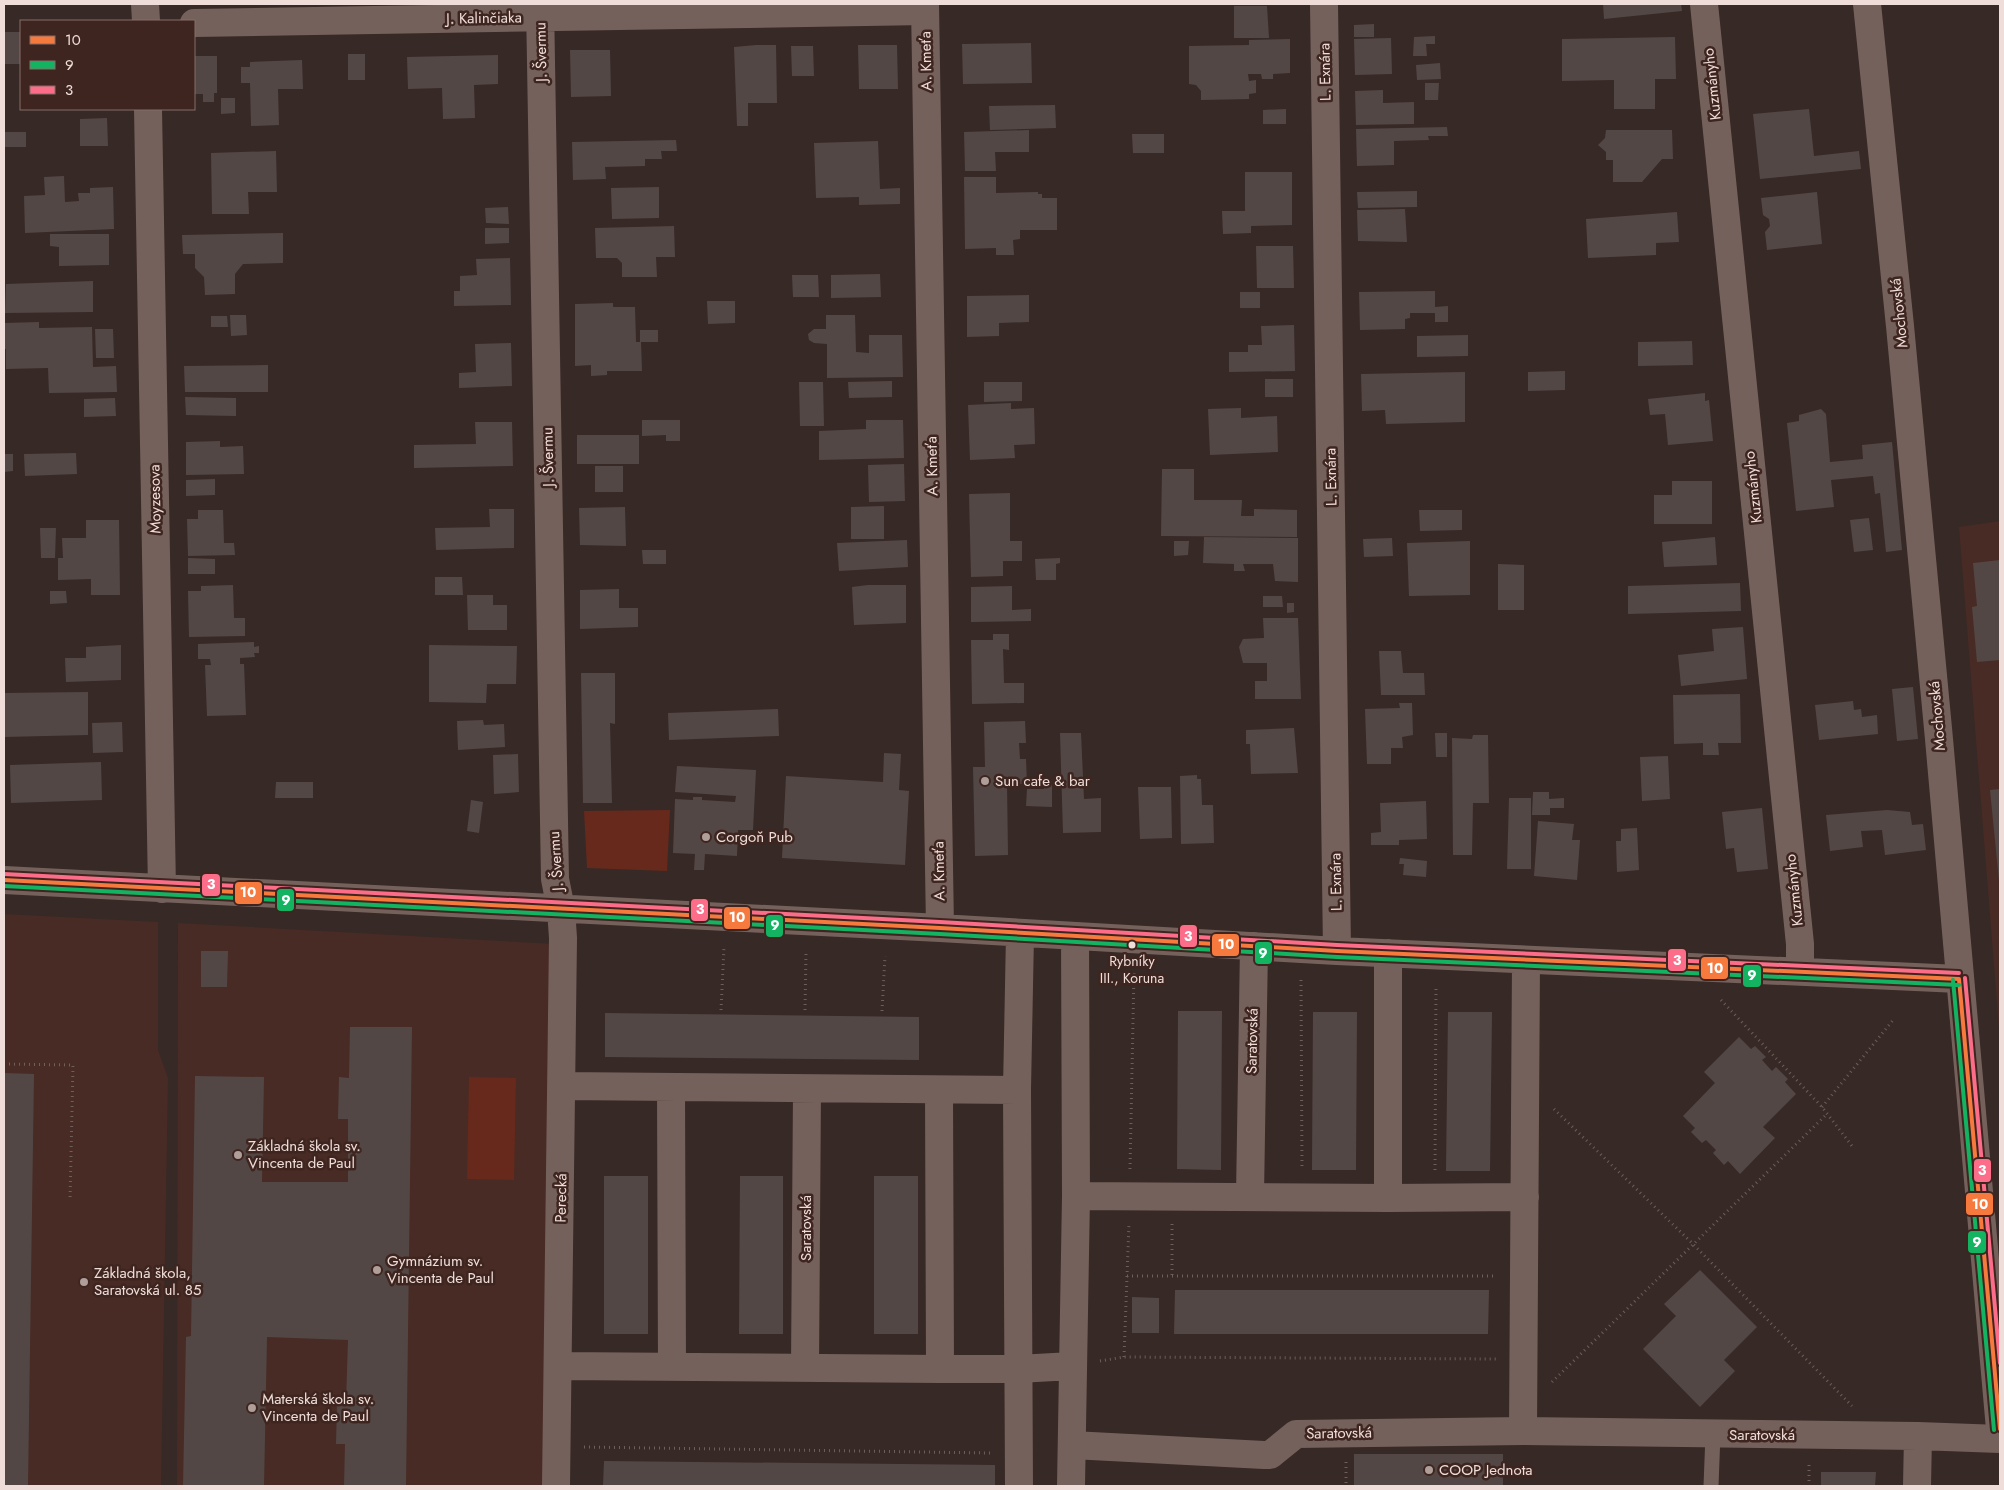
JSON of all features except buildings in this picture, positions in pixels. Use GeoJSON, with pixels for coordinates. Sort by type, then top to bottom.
{"type":"FeatureCollection","features":[{"type":"Feature","properties":{"kind":"street"},"geometry":{"type":"LineString","coordinates":[[146,4],[146,20]]}},
{"type":"Feature","properties":{"kind":"street","name":"L. Exnára"},"geometry":{"type":"LineString","coordinates":[[1324,4],[1337,951]]}},
{"type":"Feature","properties":{"kind":"street","name":"Kuzmányho"},"geometry":{"type":"LineString","coordinates":[[1704,4],[1800,944],[1800,971]]}},
{"type":"Feature","properties":{"kind":"street","name":"Mochovská"},"geometry":{"type":"LineString","coordinates":[[1867,4],[1900,326],[1938,730],[2000,1430]]}},
{"type":"Feature","properties":{"kind":"street","name":"J. Kalinčiaka"},"geometry":{"type":"LineString","coordinates":[[195,23],[541,10],[925,7]]}},
{"type":"Feature","properties":{"kind":"street","name":"A. Kmeťa"},"geometry":{"type":"LineString","coordinates":[[925,7],[940,928]]}},
{"type":"Feature","properties":{"kind":"street","name":"J. Švermu"},"geometry":{"type":"LineString","coordinates":[[541,10],[554,879],[561,909]]}},
{"type":"Feature","properties":{"kind":"street","name":"Moyzesova"},"geometry":{"type":"LineString","coordinates":[[148,110],[162,889]]}},
{"type":"Feature","properties":{"kind":"street"},"geometry":{"type":"LineString","coordinates":[[4,880],[940,928],[1337,951],[1800,971],[1959,980]]}},
{"type":"Feature","properties":{"kind":"street","name":"Perecká"},"geometry":{"type":"LineString","coordinates":[[556,1486],[562,1086],[563,938],[561,909]]}},
{"type":"Feature","properties":{"kind":"street"},"geometry":{"type":"LineString","coordinates":[[1019,1486],[1017,1090],[1020,934]]}},
{"type":"Feature","properties":{"kind":"street"},"geometry":{"type":"LineString","coordinates":[[1071,1486],[1076,1196],[1075,936]]}},
{"type":"Feature","properties":{"kind":"street","name":"Saratovská"},"geometry":{"type":"LineString","coordinates":[[1250,1196],[1254,946]]}},
{"type":"Feature","properties":{"kind":"street"},"geometry":{"type":"LineString","coordinates":[[1388,953],[1388,1198]]}},
{"type":"Feature","properties":{"kind":"street"},"geometry":{"type":"LineString","coordinates":[[1524,1420],[1526,960]]}},
{"type":"Feature","properties":{"kind":"street"},"geometry":{"type":"LineString","coordinates":[[562,1086],[939,1091],[1017,1090]]}},
{"type":"Feature","properties":{"kind":"street"},"geometry":{"type":"LineString","coordinates":[[671,1088],[672,1367]]}},
{"type":"Feature","properties":{"kind":"street","name":"Saratovská"},"geometry":{"type":"LineString","coordinates":[[805,1368],[807,1089]]}},
{"type":"Feature","properties":{"kind":"street"},"geometry":{"type":"LineString","coordinates":[[939,1091],[940,1369]]}},
{"type":"Feature","properties":{"kind":"street"},"geometry":{"type":"LineString","coordinates":[[1076,1196],[1525,1197]]}},
{"type":"Feature","properties":{"kind":"street"},"geometry":{"type":"LineString","coordinates":[[559,1366],[1018,1369],[1072,1366]]}},
{"type":"Feature","properties":{"kind":"street","name":"Saratovská"},"geometry":{"type":"LineString","coordinates":[[1072,1445],[1270,1455],[1296,1434],[1524,1420],[1713,1434],[1918,1436],[2000,1439]]}},
{"type":"Feature","properties":{"kind":"street"},"geometry":{"type":"LineString","coordinates":[[1917,1486],[1918,1436]]}},
{"type":"Feature","properties":{"kind":"lane"},"geometry":{"type":"LineString","coordinates":[[1711,1486],[1713,1434]]}},
{"type":"Feature","properties":{"kind":"path"},"geometry":{"type":"LineString","coordinates":[[721,1010],[724,947]]}},
{"type":"Feature","properties":{"kind":"path"},"geometry":{"type":"LineString","coordinates":[[805,1010],[806,952]]}},
{"type":"Feature","properties":{"kind":"path"},"geometry":{"type":"LineString","coordinates":[[882,1012],[884,956]]}},
{"type":"Feature","properties":{"kind":"path"},"geometry":{"type":"LineString","coordinates":[[1124,1357],[1130,1196],[1134,972]]}},
{"type":"Feature","properties":{"kind":"path"},"geometry":{"type":"LineString","coordinates":[[1301,980],[1302,1197]]}},
{"type":"Feature","properties":{"kind":"path"},"geometry":{"type":"LineString","coordinates":[[1435,1197],[1436,986]]}},
{"type":"Feature","properties":{"kind":"path"},"geometry":{"type":"LineString","coordinates":[[1721,1000],[1822,1106],[1852,1146]]}},
{"type":"Feature","properties":{"kind":"path"},"geometry":{"type":"LineString","coordinates":[[1822,1106],[1894,1019]]}},
{"type":"Feature","properties":{"kind":"path"},"geometry":{"type":"LineString","coordinates":[[4,1064],[73,1065],[70,1201]]}},
{"type":"Feature","properties":{"kind":"path"},"geometry":{"type":"LineString","coordinates":[[1525,1080],[1693,1244],[1852,1406]]}},
{"type":"Feature","properties":{"kind":"path"},"geometry":{"type":"LineString","coordinates":[[1524,1420],[1693,1244],[1827,1114]]}},
{"type":"Feature","properties":{"kind":"path"},"geometry":{"type":"LineString","coordinates":[[1172,1196],[1172,1276]]}},
{"type":"Feature","properties":{"kind":"path"},"geometry":{"type":"LineString","coordinates":[[1127,1276],[1525,1276]]}},
{"type":"Feature","properties":{"kind":"path"},"geometry":{"type":"LineString","coordinates":[[1072,1366],[1124,1357],[1524,1359]]}},
{"type":"Feature","properties":{"kind":"path"},"geometry":{"type":"LineString","coordinates":[[557,1447],[1019,1453]]}},
{"type":"Feature","properties":{"kind":"path"},"geometry":{"type":"LineString","coordinates":[[1809,1455],[1809,1486]]}},
{"type":"Feature","properties":{"kind":"path"},"geometry":{"type":"LineString","coordinates":[[1346,1460],[1346,1486]]}},
{"type":"Feature","properties":{"kind":"shaded area"},"geometry":{"type":"Polygon","coordinates":[[[2000,521],[2000,1041],[1959,527],[2000,521]]]}},
{"type":"Feature","properties":{"kind":"shaded area"},"geometry":{"type":"Polygon","coordinates":[[[670,810],[667,871],[587,868],[584,811],[670,810]]]}},
{"type":"Feature","properties":{"kind":"shaded area","name":"Základná škola, Saratovská ul. 85"},"geometry":{"type":"Polygon","coordinates":[[[4,914],[158,922],[158,1050],[168,1078],[161,1486],[4,1486],[4,914]]]}},
{"type":"Feature","properties":{"kind":"shaded area"},"geometry":{"type":"Polygon","coordinates":[[[178,923],[555,944],[543,1486],[177,1486],[178,923]]]}},
{"type":"Feature","properties":{"kind":"shaded area"},"geometry":{"type":"Polygon","coordinates":[[[469,1077],[516,1078],[514,1180],[467,1179],[469,1077]]]}},
{"type":"Feature","properties":{"kind":"transit line","name":"3"},"geometry":{"type":"LineString","coordinates":[[4,874],[940,922],[1337,945],[1959,973]]}},
{"type":"Feature","properties":{"kind":"transit line","name":"10"},"geometry":{"type":"LineString","coordinates":[[4,880],[940,928],[1337,951],[1959,979]]}},
{"type":"Feature","properties":{"kind":"transit line","name":"9"},"geometry":{"type":"LineString","coordinates":[[4,886],[940,934],[1337,957],[1959,985]]}},
{"type":"Feature","properties":{"kind":"transit line","name":"3"},"geometry":{"type":"LineString","coordinates":[[1965,978],[2000,1363]]}},
{"type":"Feature","properties":{"kind":"transit line","name":"10"},"geometry":{"type":"LineString","coordinates":[[1959,979],[2000,1429]]}},
{"type":"Feature","properties":{"kind":"transit line","name":"9"},"geometry":{"type":"LineString","coordinates":[[1953,980],[1994,1430]]}},
{"type":"Feature","properties":{"kind":"place","name":"Sun cafe & bar"},"geometry":{"type":"Point","coordinates":[985,781]}},
{"type":"Feature","properties":{"kind":"place","name":"Corgoň Pub"},"geometry":{"type":"Point","coordinates":[706,837]}},
{"type":"Feature","properties":{"kind":"place","name":"Rybníky III., Koruna"},"geometry":{"type":"Point","coordinates":[1132,945]}},
{"type":"Feature","properties":{"kind":"place","name":"Základná škola sv. Vincenta de Paul"},"geometry":{"type":"Point","coordinates":[238,1155]}},
{"type":"Feature","properties":{"kind":"place","name":"Gymnázium sv. Vincenta de Paul"},"geometry":{"type":"Point","coordinates":[377,1270]}},
{"type":"Feature","properties":{"kind":"place","name":"Základná škola, Saratovská ul. 85"},"geometry":{"type":"Point","coordinates":[84,1282]}},
{"type":"Feature","properties":{"kind":"place","name":"Materská škola sv. Vincenta de Paul"},"geometry":{"type":"Point","coordinates":[252,1408]}},
{"type":"Feature","properties":{"kind":"place","name":"COOP Jednota"},"geometry":{"type":"Point","coordinates":[1429,1470]}}]}
